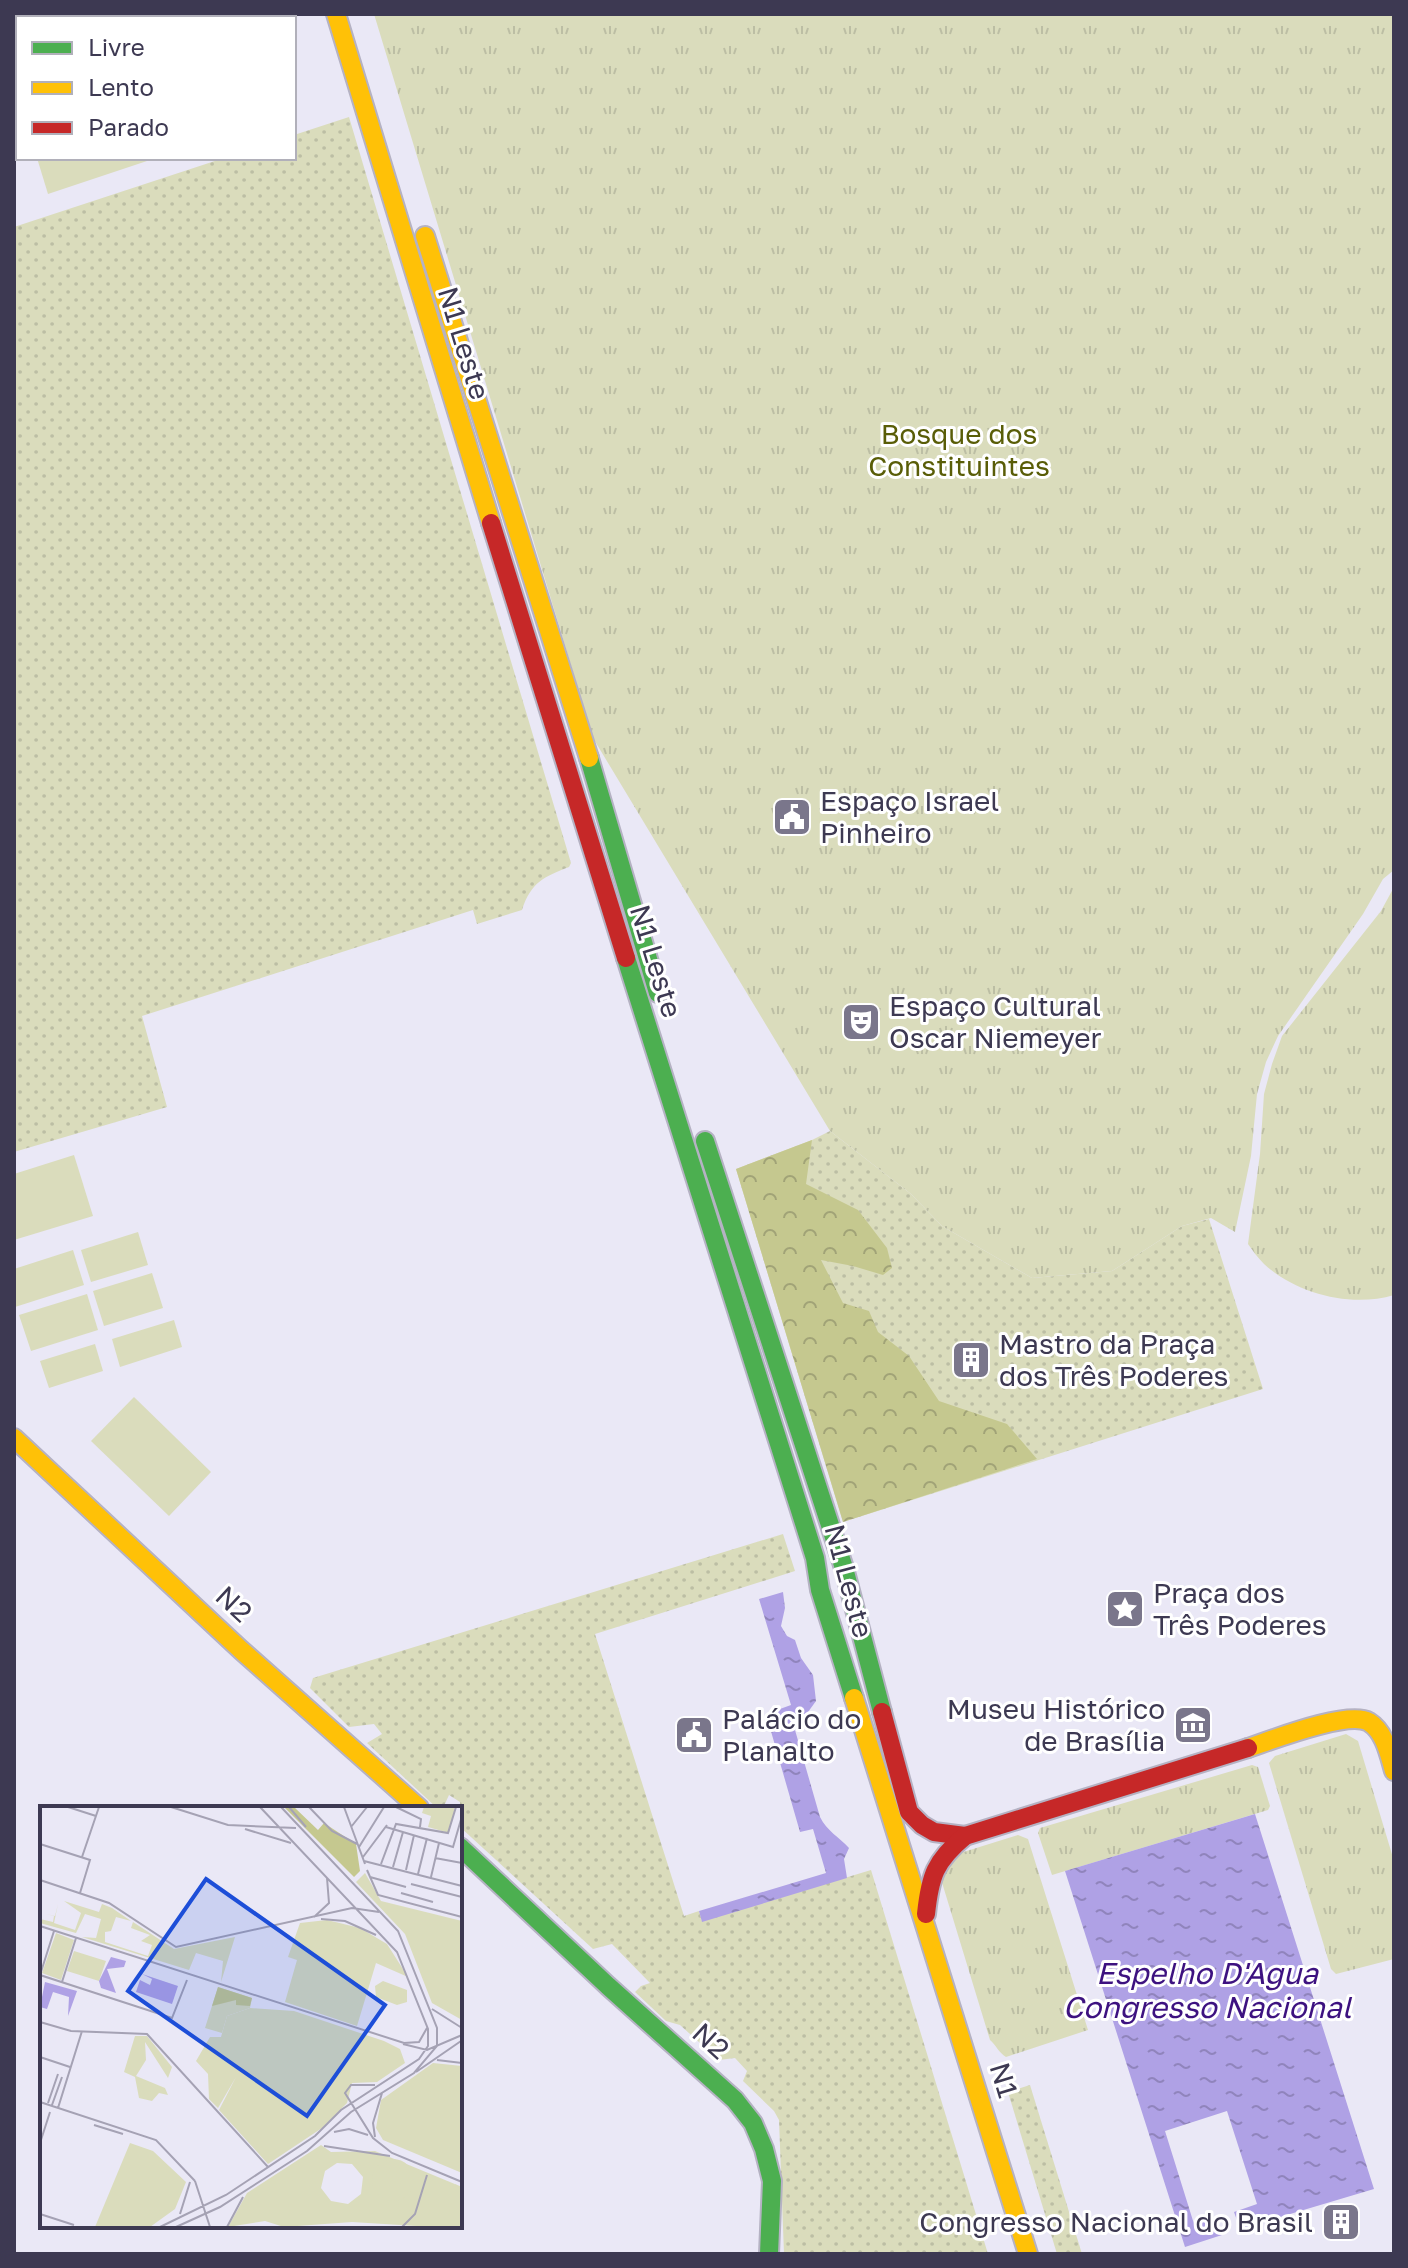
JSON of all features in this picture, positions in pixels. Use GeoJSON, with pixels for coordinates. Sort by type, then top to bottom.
{"type":"FeatureCollection","features":[{"type":"Feature","properties":{"kind":"main road","name":"N1 Leste"},"geometry":{"type":"LineString","coordinates":[[336,14],[546,706],[806,1527],[820,1590],[925,1924]]}},
{"type":"Feature","properties":{"kind":"main road","name":"N1 Leste"},"geometry":{"type":"LineString","coordinates":[[421,224],[587,750],[664,1011]]}},
{"type":"Feature","properties":{"kind":"main road","name":"N1 Leste"},"geometry":{"type":"LineString","coordinates":[[702,1131],[844,1568],[909,1812],[921,1827],[937,1834],[965,1836]]}},
{"type":"Feature","properties":{"kind":"main road","name":"N2"},"geometry":{"type":"LineString","coordinates":[[14,1438],[241,1650],[417,1806]]}},
{"type":"Feature","properties":{"kind":"main road"},"geometry":{"type":"LineString","coordinates":[[925,1924],[930,1878],[935,1866],[949,1848],[965,1836],[1355,1718],[1367,1721],[1376,1728],[1394,1771]]}},
{"type":"Feature","properties":{"kind":"main road","name":"N2"},"geometry":{"type":"LineString","coordinates":[[462,1849],[735,2100],[753,2123],[772,2181],[769,2254]]}},
{"type":"Feature","properties":{"kind":"main road","name":"N1"},"geometry":{"type":"LineString","coordinates":[[925,1924],[1028,2254]]}},
{"type":"Feature","properties":{"kind":"green space","name":"Bosque dos Constituintes"},"geometry":{"type":"Polygon","coordinates":[[[374,14],[1394,14],[1394,870],[1383,879],[1363,914],[1278,1036],[1266,1062],[1257,1094],[1251,1156],[1235,1232],[1211,1218],[1182,1226],[1112,1271],[1032,1278],[942,1226],[911,1194],[830,1131],[593,738],[374,14]]]}},
{"type":"Feature","properties":{"kind":"green space"},"geometry":{"type":"Polygon","coordinates":[[[349,117],[571,863],[534,887],[522,910],[477,924],[473,910],[142,1016],[167,1107],[14,1152],[14,227],[218,160],[296,160],[296,134],[349,117]]]}},
{"type":"Feature","properties":{"kind":"green space"},"geometry":{"type":"Polygon","coordinates":[[[38,160],[150,160],[48,194],[38,160]]]}},
{"type":"Feature","properties":{"kind":"green space"},"geometry":{"type":"Polygon","coordinates":[[[1394,887],[1394,1295],[1377,1299],[1343,1299],[1325,1296],[1292,1283],[1264,1264],[1248,1244],[1264,1094],[1282,1036],[1381,911],[1394,887]]]}},
{"type":"Feature","properties":{"kind":"green space"},"geometry":{"type":"Polygon","coordinates":[[[830,1131],[911,1194],[942,1226],[1032,1278],[1112,1271],[1182,1226],[1209,1219],[1263,1389],[843,1522],[736,1169],[830,1131]]]}},
{"type":"Feature","properties":{"kind":"green space"},"geometry":{"type":"Polygon","coordinates":[[[812,1140],[806,1184],[858,1210],[887,1248],[892,1268],[883,1275],[821,1260],[843,1303],[869,1311],[878,1332],[909,1356],[939,1401],[1007,1424],[1037,1459],[843,1522],[736,1169],[812,1140]]]}},
{"type":"Feature","properties":{"kind":"green space"},"geometry":{"type":"Polygon","coordinates":[[[74,1155],[93,1216],[14,1240],[14,1174],[74,1155]]]}},
{"type":"Feature","properties":{"kind":"green space"},"geometry":{"type":"Polygon","coordinates":[[[138,1232],[148,1265],[91,1282],[81,1250],[138,1232]]]}},
{"type":"Feature","properties":{"kind":"green space"},"geometry":{"type":"Polygon","coordinates":[[[73,1250],[84,1285],[15,1307],[14,1269],[73,1250]]]}},
{"type":"Feature","properties":{"kind":"green space"},"geometry":{"type":"Polygon","coordinates":[[[152,1273],[163,1308],[104,1326],[93,1291],[152,1273]]]}},
{"type":"Feature","properties":{"kind":"green space"},"geometry":{"type":"Polygon","coordinates":[[[87,1294],[98,1330],[31,1351],[19,1315],[87,1294]]]}},
{"type":"Feature","properties":{"kind":"green space"},"geometry":{"type":"Polygon","coordinates":[[[174,1320],[182,1347],[120,1367],[112,1339],[174,1320]]]}},
{"type":"Feature","properties":{"kind":"green space"},"geometry":{"type":"Polygon","coordinates":[[[95,1344],[103,1371],[49,1388],[40,1361],[95,1344]]]}},
{"type":"Feature","properties":{"kind":"green space"},"geometry":{"type":"Polygon","coordinates":[[[134,1397],[211,1472],[169,1516],[91,1441],[134,1397]]]}},
{"type":"Feature","properties":{"kind":"green space"},"geometry":{"type":"Polygon","coordinates":[[[783,1534],[795,1571],[595,1634],[684,1916],[699,1911],[702,1921],[871,1870],[988,2254],[784,2254],[779,2120],[774,2111],[743,2081],[747,2071],[735,2058],[719,2060],[680,2025],[666,2021],[635,1992],[650,1983],[612,1944],[593,1949],[462,1829],[460,1802],[449,1795],[444,1806],[435,1806],[367,1743],[382,1734],[374,1724],[349,1727],[310,1688],[313,1678],[783,1534]]]}},
{"type":"Feature","properties":{"kind":"green space"},"geometry":{"type":"Polygon","coordinates":[[[1346,1734],[1358,1741],[1394,1861],[1394,1959],[1336,1974],[1331,1969],[1269,1763],[1275,1756],[1346,1734]]]}},
{"type":"Feature","properties":{"kind":"green space"},"geometry":{"type":"Polygon","coordinates":[[[1252,1765],[1258,1767],[1270,1806],[1268,1810],[1052,1875],[1038,1833],[1040,1828],[1252,1765]]]}},
{"type":"Feature","properties":{"kind":"green space"},"geometry":{"type":"Polygon","coordinates":[[[1018,1835],[1028,1839],[1088,2030],[1006,2057],[990,2040],[940,1876],[957,1854],[1018,1835]]]}},
{"type":"Feature","properties":{"kind":"green space"},"geometry":{"type":"Polygon","coordinates":[[[1030,2085],[1082,2254],[1057,2254],[1008,2092],[1030,2085]]]}},
{"type":"Feature","properties":{"kind":"water"},"geometry":{"type":"Polygon","coordinates":[[[783,1592],[785,1608],[781,1626],[787,1636],[795,1640],[801,1658],[813,1675],[816,1701],[795,1730],[820,1817],[849,1848],[844,1859],[847,1878],[702,1922],[699,1911],[826,1873],[813,1829],[800,1832],[766,1714],[791,1705],[759,1599],[783,1592]]]}},
{"type":"Feature","properties":{"kind":"water","name":"Espelho D'Agua Congresso Nacional"},"geometry":{"type":"Polygon","coordinates":[[[1255,1814],[1374,2189],[1240,2229],[1234,2212],[1257,2204],[1227,2111],[1165,2131],[1194,2224],[1217,2217],[1222,2235],[1185,2247],[1065,1871],[1255,1814]]]}},
{"type":"Feature","properties":{"kind":"traffic: fast"},"geometry":{"type":"LineString","coordinates":[[589,758],[658,993]]}},
{"type":"Feature","properties":{"kind":"traffic: fast"},"geometry":{"type":"LineString","coordinates":[[626,958],[815,1558],[820,1590],[854,1698]]}},
{"type":"Feature","properties":{"kind":"traffic: fast"},"geometry":{"type":"LineString","coordinates":[[705,1141],[844,1568],[882,1712]]}},
{"type":"Feature","properties":{"kind":"traffic: fast"},"geometry":{"type":"LineString","coordinates":[[462,1849],[735,2100],[753,2123],[772,2181],[769,2254]]}},
{"type":"Feature","properties":{"kind":"traffic: slow"},"geometry":{"type":"LineString","coordinates":[[336,14],[491,523]]}},
{"type":"Feature","properties":{"kind":"traffic: slow"},"geometry":{"type":"LineString","coordinates":[[425,236],[589,758]]}},
{"type":"Feature","properties":{"kind":"traffic: slow"},"geometry":{"type":"LineString","coordinates":[[14,1438],[241,1650],[417,1806]]}},
{"type":"Feature","properties":{"kind":"traffic: slow"},"geometry":{"type":"LineString","coordinates":[[854,1698],[1028,2254]]}},
{"type":"Feature","properties":{"kind":"traffic: slow"},"geometry":{"type":"LineString","coordinates":[[1248,1748],[1328,1723],[1359,1719],[1369,1722],[1379,1731],[1394,1771]]}},
{"type":"Feature","properties":{"kind":"traffic: jam"},"geometry":{"type":"LineString","coordinates":[[491,523],[626,958]]}},
{"type":"Feature","properties":{"kind":"traffic: jam"},"geometry":{"type":"LineString","coordinates":[[882,1712],[909,1812],[934,1832],[965,1836]]}},
{"type":"Feature","properties":{"kind":"traffic: jam"},"geometry":{"type":"LineString","coordinates":[[926,1914],[936,1870],[947,1853],[965,1836],[1248,1748]]}},
{"type":"Feature","properties":{"kind":"place","name":"Espaço Israel Pinheiro"},"geometry":{"type":"Point","coordinates":[792,817]}},
{"type":"Feature","properties":{"kind":"place","name":"Espaço Cultural Oscar Niemeyer"},"geometry":{"type":"Point","coordinates":[861,1022]}},
{"type":"Feature","properties":{"kind":"place","name":"Mastro da Praça dos Três Poderes"},"geometry":{"type":"Point","coordinates":[971,1360]}},
{"type":"Feature","properties":{"kind":"place","name":"Praça dos Três Poderes"},"geometry":{"type":"Point","coordinates":[1125,1609]}},
{"type":"Feature","properties":{"kind":"place","name":"Museu Histórico de Brasília"},"geometry":{"type":"Point","coordinates":[1193,1725]}},
{"type":"Feature","properties":{"kind":"place","name":"Palácio do Planalto"},"geometry":{"type":"Point","coordinates":[694,1735]}},
{"type":"Feature","properties":{"kind":"place","name":"Congresso Nacional do Brasil"},"geometry":{"type":"Point","coordinates":[1341,2222]}}]}
